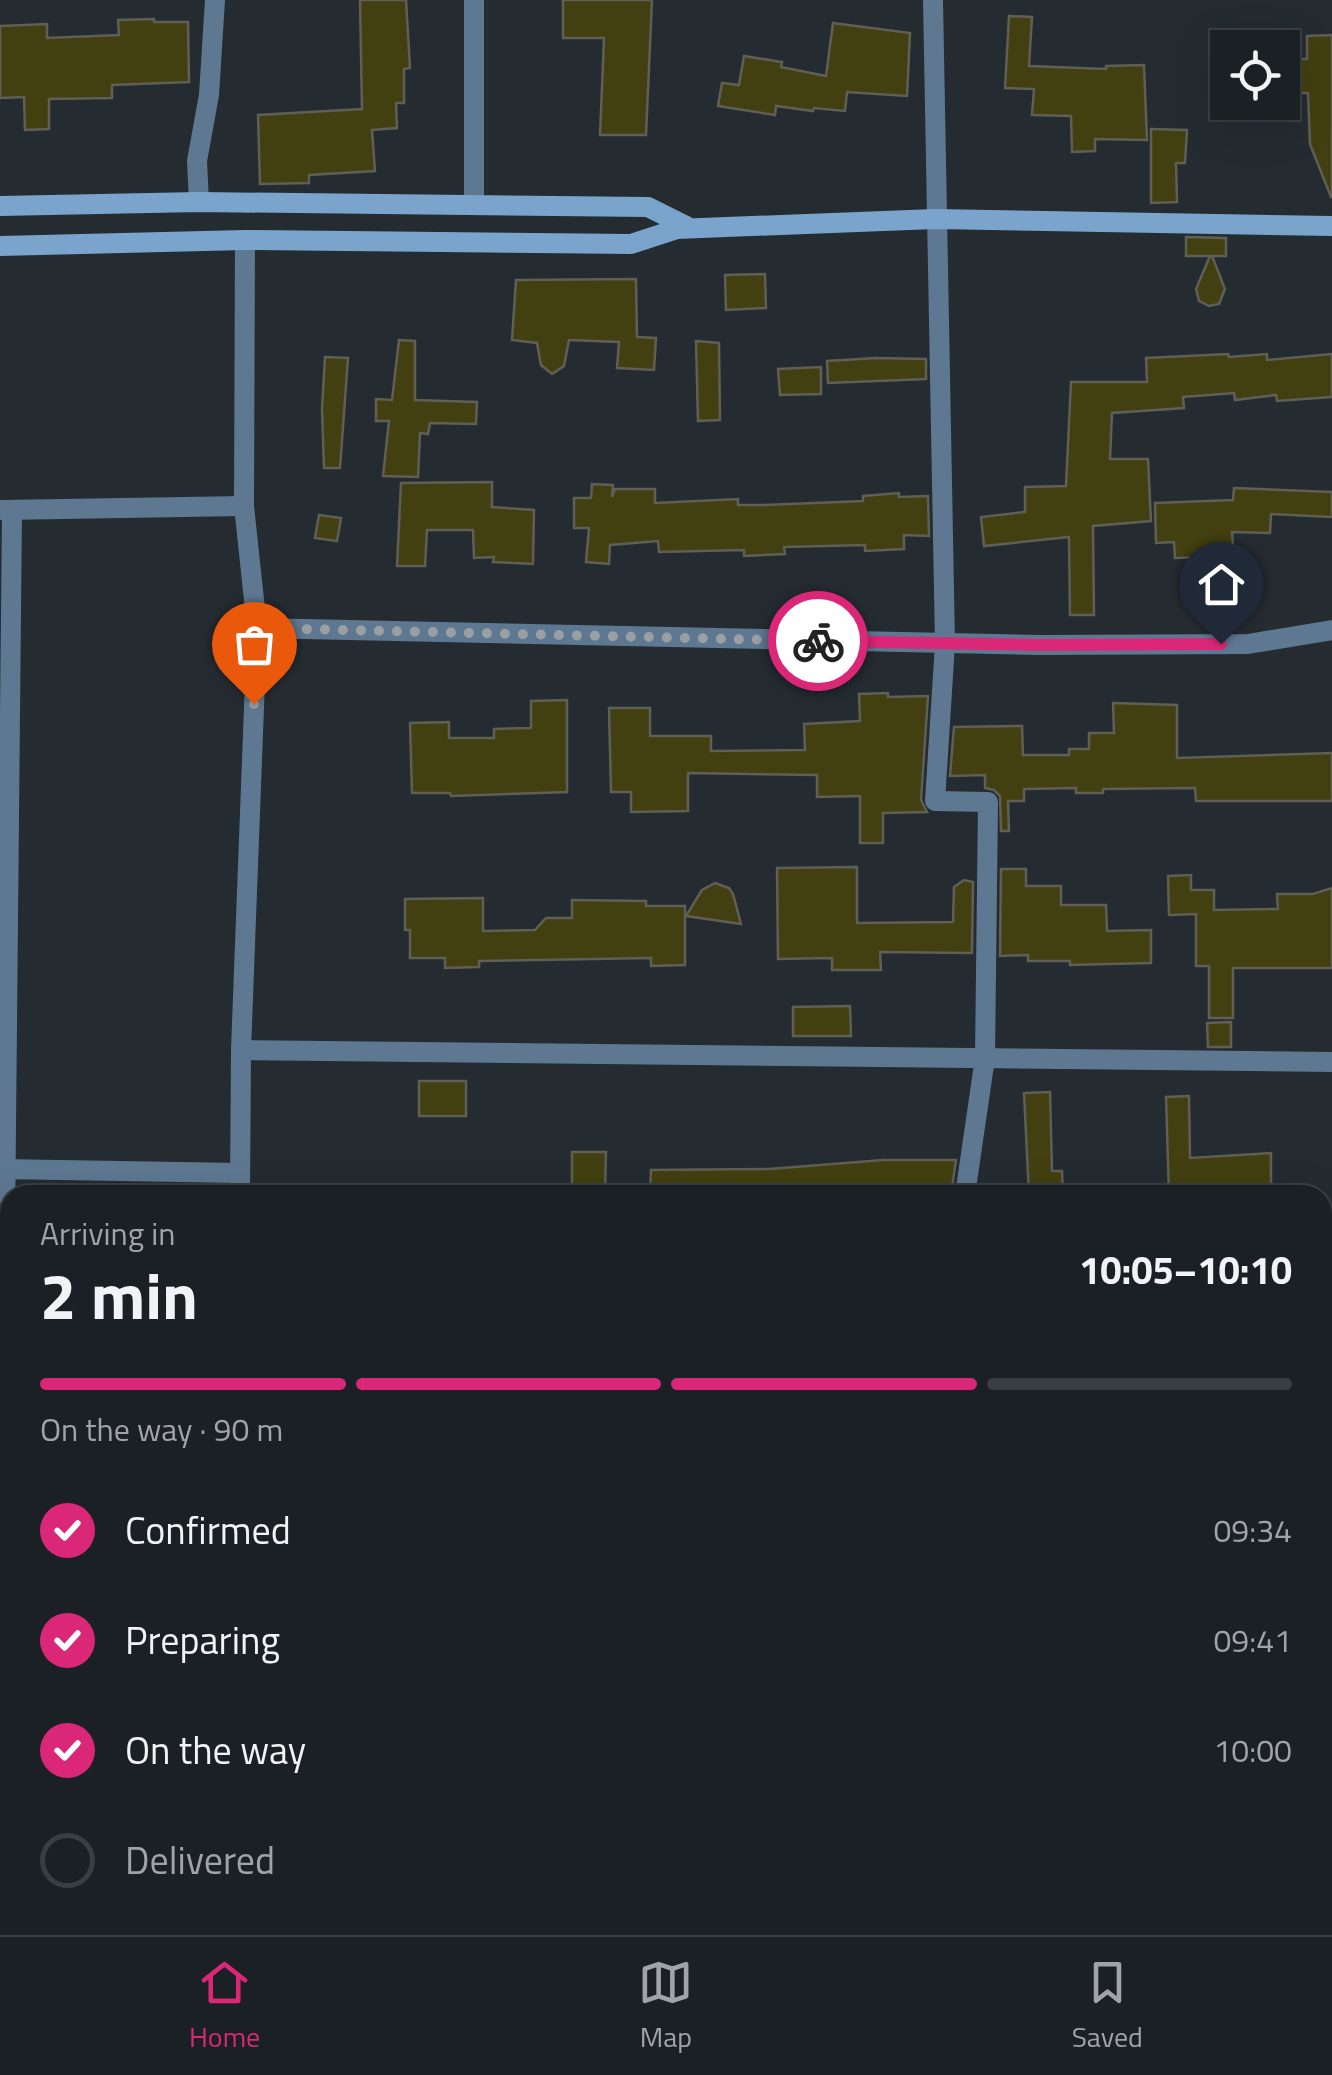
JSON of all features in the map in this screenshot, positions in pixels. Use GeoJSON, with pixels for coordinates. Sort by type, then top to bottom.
{"type":"FeatureCollection","features":[{"type":"Feature","properties":{"kind":"street"},"geometry":{"type":"LineString","coordinates":[[199,202],[197,160],[209,94],[215,0]]}},
{"type":"Feature","properties":{"kind":"street"},"geometry":{"type":"LineString","coordinates":[[474,0],[474,204]]}},
{"type":"Feature","properties":{"kind":"street"},"geometry":{"type":"LineString","coordinates":[[933,0],[945,644],[936,801],[988,802],[985,1058],[966,1185]]}},
{"type":"Feature","properties":{"kind":"street"},"geometry":{"type":"LineString","coordinates":[[0,206],[199,202],[648,206],[686,226],[631,244],[245,240],[0,246]]}},
{"type":"Feature","properties":{"kind":"street"},"geometry":{"type":"LineString","coordinates":[[676,229],[935,219],[1332,226]]}},
{"type":"Feature","properties":{"kind":"street"},"geometry":{"type":"LineString","coordinates":[[240,1185],[241,1050],[257,628],[244,506],[245,240]]}},
{"type":"Feature","properties":{"kind":"street"},"geometry":{"type":"LineString","coordinates":[[240,1173],[3,1169],[6,510],[244,506]]}},
{"type":"Feature","properties":{"kind":"street"},"geometry":{"type":"LineString","coordinates":[[257,628],[945,644],[1248,644],[1332,630]]}},
{"type":"Feature","properties":{"kind":"street"},"geometry":{"type":"LineString","coordinates":[[241,1050],[1332,1062]]}},
{"type":"Feature","properties":{"kind":"building"},"geometry":{"type":"Polygon","coordinates":[[[360,0],[406,0],[410,68],[404,69],[404,103],[396,103],[397,128],[372,130],[375,171],[309,175],[309,183],[260,184],[258,115],[362,109],[360,0]]]}},
{"type":"Feature","properties":{"kind":"building"},"geometry":{"type":"Polygon","coordinates":[[[563,0],[652,0],[646,135],[600,135],[604,38],[563,38],[563,0]]]}},
{"type":"Feature","properties":{"kind":"building"},"geometry":{"type":"Polygon","coordinates":[[[1009,16],[1032,17],[1029,66],[1106,69],[1144,65],[1147,140],[1095,139],[1095,151],[1072,152],[1071,116],[1032,115],[1034,89],[1005,88],[1009,16]]]}},
{"type":"Feature","properties":{"kind":"building"},"geometry":{"type":"Polygon","coordinates":[[[118,20],[188,22],[189,82],[112,85],[112,98],[49,99],[49,129],[25,130],[24,97],[0,98],[0,26],[47,24],[47,38],[119,35],[118,20]]]}},
{"type":"Feature","properties":{"kind":"building"},"geometry":{"type":"Polygon","coordinates":[[[833,23],[910,33],[907,96],[847,92],[845,111],[776,106],[775,115],[718,106],[722,83],[739,85],[744,56],[782,62],[781,67],[826,76],[833,23]]]}},
{"type":"Feature","properties":{"kind":"building"},"geometry":{"type":"Polygon","coordinates":[[[1332,35],[1332,197],[1310,144],[1308,93],[1300,93],[1300,59],[1307,59],[1307,36],[1332,35]]]}},
{"type":"Feature","properties":{"kind":"building"},"geometry":{"type":"Polygon","coordinates":[[[1151,129],[1187,130],[1185,163],[1176,163],[1177,202],[1151,203],[1151,129]]]}},
{"type":"Feature","properties":{"kind":"building"},"geometry":{"type":"Polygon","coordinates":[[[1186,237],[1226,238],[1226,256],[1212,256],[1225,289],[1219,304],[1209,306],[1199,301],[1196,289],[1210,256],[1186,256],[1186,237]]]}},
{"type":"Feature","properties":{"kind":"building"},"geometry":{"type":"Polygon","coordinates":[[[765,274],[766,308],[726,310],[725,275],[765,274]]]}},
{"type":"Feature","properties":{"kind":"building"},"geometry":{"type":"Polygon","coordinates":[[[636,279],[637,337],[656,338],[654,370],[617,368],[619,342],[569,340],[564,366],[552,374],[541,365],[537,343],[512,340],[516,280],[636,279]]]}},
{"type":"Feature","properties":{"kind":"building"},"geometry":{"type":"Polygon","coordinates":[[[399,340],[415,341],[415,400],[477,402],[476,424],[430,423],[428,434],[420,433],[418,477],[383,476],[389,421],[376,421],[376,399],[392,400],[399,340]]]}},
{"type":"Feature","properties":{"kind":"building"},"geometry":{"type":"Polygon","coordinates":[[[696,341],[719,343],[720,420],[698,421],[696,341]]]}},
{"type":"Feature","properties":{"kind":"building"},"geometry":{"type":"Polygon","coordinates":[[[1267,354],[1267,360],[1332,354],[1332,397],[1277,401],[1276,395],[1235,400],[1234,393],[1183,397],[1184,408],[1112,413],[1110,459],[1148,459],[1151,521],[1093,526],[1094,615],[1070,615],[1069,537],[984,546],[981,517],[1025,512],[1025,487],[1066,486],[1071,382],[1147,382],[1146,358],[1267,354]]]}},
{"type":"Feature","properties":{"kind":"building"},"geometry":{"type":"Polygon","coordinates":[[[325,357],[348,358],[340,468],[324,468],[325,357]]]}},
{"type":"Feature","properties":{"kind":"building"},"geometry":{"type":"Polygon","coordinates":[[[926,359],[926,379],[828,383],[827,361],[926,359]]]}},
{"type":"Feature","properties":{"kind":"building"},"geometry":{"type":"Polygon","coordinates":[[[821,367],[821,394],[780,395],[778,369],[821,367]]]}},
{"type":"Feature","properties":{"kind":"building"},"geometry":{"type":"Polygon","coordinates":[[[492,482],[492,507],[534,510],[533,564],[493,562],[494,557],[474,558],[473,530],[427,530],[425,566],[397,566],[401,483],[492,482]]]}},
{"type":"Feature","properties":{"kind":"building"},"geometry":{"type":"Polygon","coordinates":[[[592,484],[613,485],[612,497],[615,489],[655,489],[655,503],[738,499],[738,505],[764,505],[863,501],[863,496],[899,493],[899,497],[928,496],[929,536],[904,535],[904,549],[865,551],[865,545],[784,547],[785,554],[744,556],[744,550],[659,552],[658,541],[610,545],[609,564],[586,562],[589,528],[574,528],[574,498],[591,498],[592,484]]]}},
{"type":"Feature","properties":{"kind":"building"},"geometry":{"type":"Polygon","coordinates":[[[1234,488],[1332,492],[1332,517],[1271,514],[1270,533],[1232,532],[1235,570],[1207,572],[1206,557],[1175,558],[1174,542],[1156,543],[1155,503],[1233,500],[1234,488]]]}},
{"type":"Feature","properties":{"kind":"building"},"geometry":{"type":"Polygon","coordinates":[[[319,515],[341,518],[337,541],[315,538],[319,515]]]}},
{"type":"Feature","properties":{"kind":"building"},"geometry":{"type":"Polygon","coordinates":[[[888,693],[888,697],[928,696],[921,800],[927,812],[883,813],[883,843],[860,843],[860,796],[817,797],[817,775],[688,773],[688,811],[631,812],[631,792],[611,792],[609,708],[650,708],[650,736],[711,736],[711,751],[805,750],[804,724],[860,721],[859,694],[888,693]]]}},
{"type":"Feature","properties":{"kind":"building"},"geometry":{"type":"Polygon","coordinates":[[[567,700],[567,792],[451,796],[412,793],[410,723],[449,722],[449,738],[494,738],[494,729],[531,728],[531,701],[567,700]]]}},
{"type":"Feature","properties":{"kind":"building"},"geometry":{"type":"Polygon","coordinates":[[[1113,703],[1177,705],[1177,758],[1332,753],[1332,801],[1196,801],[1195,788],[1103,789],[1103,793],[1076,793],[1076,788],[1024,789],[1024,801],[1008,801],[1009,831],[1001,831],[1000,796],[985,788],[985,775],[950,776],[954,727],[1022,726],[1023,755],[1069,755],[1069,749],[1089,749],[1089,733],[1114,733],[1113,703]]]}},
{"type":"Feature","properties":{"kind":"building"},"geometry":{"type":"Polygon","coordinates":[[[857,867],[857,923],[953,922],[954,887],[964,880],[973,882],[972,953],[880,952],[881,970],[832,970],[832,958],[778,959],[777,868],[857,867]]]}},
{"type":"Feature","properties":{"kind":"building"},"geometry":{"type":"Polygon","coordinates":[[[1001,869],[1026,869],[1026,886],[1061,886],[1061,905],[1106,905],[1107,931],[1151,930],[1151,963],[1070,965],[1070,961],[1028,961],[1028,955],[1000,956],[1001,869]]]}},
{"type":"Feature","properties":{"kind":"building"},"geometry":{"type":"Polygon","coordinates":[[[1191,875],[1191,890],[1214,890],[1214,910],[1278,909],[1277,894],[1313,894],[1332,888],[1332,968],[1233,968],[1233,1018],[1209,1018],[1209,966],[1196,966],[1196,914],[1169,915],[1168,876],[1191,875]]]}},
{"type":"Feature","properties":{"kind":"building"},"geometry":{"type":"Polygon","coordinates":[[[715,883],[729,888],[733,894],[741,924],[686,916],[702,890],[715,883]]]}},
{"type":"Feature","properties":{"kind":"building"},"geometry":{"type":"Polygon","coordinates":[[[483,898],[483,931],[535,930],[546,918],[572,918],[572,900],[685,906],[685,965],[651,966],[651,958],[479,961],[479,967],[445,968],[445,958],[410,958],[405,899],[483,898]]]}},
{"type":"Feature","properties":{"kind":"building"},"geometry":{"type":"Polygon","coordinates":[[[850,1006],[851,1036],[793,1036],[793,1007],[850,1006]]]}},
{"type":"Feature","properties":{"kind":"building"},"geometry":{"type":"Polygon","coordinates":[[[1231,1022],[1231,1047],[1208,1047],[1207,1023],[1231,1022]]]}},
{"type":"Feature","properties":{"kind":"building"},"geometry":{"type":"Polygon","coordinates":[[[419,1081],[466,1081],[466,1116],[419,1116],[419,1081]]]}},
{"type":"Feature","properties":{"kind":"building"},"geometry":{"type":"Polygon","coordinates":[[[1050,1092],[1052,1171],[1062,1171],[1063,1185],[1029,1185],[1024,1093],[1050,1092]]]}},
{"type":"Feature","properties":{"kind":"building"},"geometry":{"type":"Polygon","coordinates":[[[1189,1096],[1190,1158],[1271,1153],[1271,1185],[1169,1185],[1166,1097],[1189,1096]]]}},
{"type":"Feature","properties":{"kind":"building"},"geometry":{"type":"Polygon","coordinates":[[[572,1152],[606,1152],[605,1185],[572,1185],[572,1152]]]}},
{"type":"Feature","properties":{"kind":"building"},"geometry":{"type":"Polygon","coordinates":[[[883,1160],[956,1160],[952,1185],[650,1185],[651,1170],[769,1169],[883,1160]]]}},
{"type":"Feature","properties":{"kind":"way so far"},"geometry":{"type":"LineString","coordinates":[[254,704],[257,628],[818,641]]}},
{"type":"Feature","properties":{"kind":"route"},"geometry":{"type":"LineString","coordinates":[[818,641],[1221,644]]}}]}
